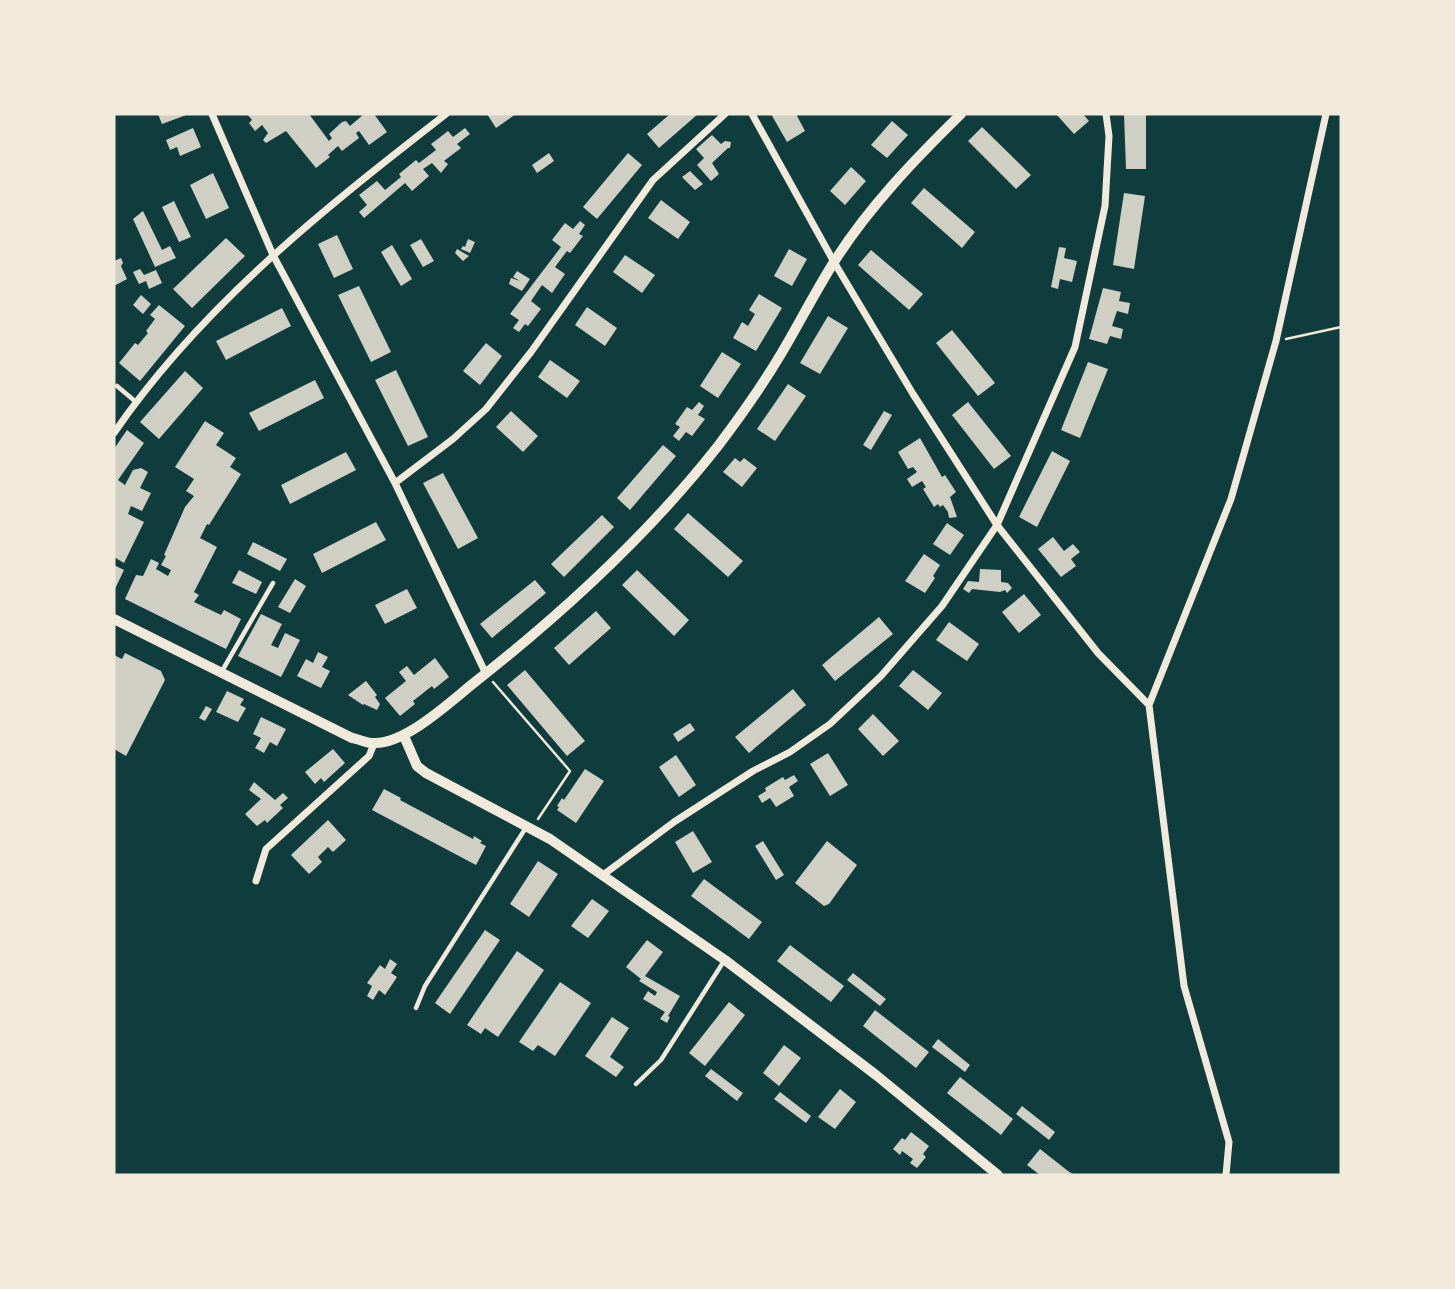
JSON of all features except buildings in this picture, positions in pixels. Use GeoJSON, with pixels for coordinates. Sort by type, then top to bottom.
{"type":"FeatureCollection","features":[{"type":"Feature","properties":{"kind":"street"},"geometry":{"type":"LineString","coordinates":[[212,114],[273,255],[395,483],[486,674]]}},
{"type":"Feature","properties":{"kind":"street"},"geometry":{"type":"LineString","coordinates":[[114,433],[136,402],[187,342],[273,255],[341,195],[446,114]]}},
{"type":"Feature","properties":{"kind":"street"},"geometry":{"type":"LineString","coordinates":[[395,483],[453,439],[485,409],[524,362],[653,180],[725,114]]}},
{"type":"Feature","properties":{"kind":"street"},"geometry":{"type":"LineString","coordinates":[[752,114],[834,262],[913,394],[997,525],[1098,653],[1149,705]]}},
{"type":"Feature","properties":{"kind":"street"},"geometry":{"type":"LineString","coordinates":[[114,619],[352,738],[374,744],[404,736],[486,674],[572,602],[636,539],[717,447],[780,355],[834,262],[877,204],[961,114]]}},
{"type":"Feature","properties":{"kind":"street"},"geometry":{"type":"LineString","coordinates":[[603,875],[674,822],[831,724],[881,676],[942,606],[997,525],[1075,346],[1105,206],[1109,136],[1107,114]]}},
{"type":"Feature","properties":{"kind":"street"},"geometry":{"type":"LineString","coordinates":[[1226,1175],[1229,1142],[1185,986],[1149,705],[1231,499],[1276,341],[1326,114]]}},
{"type":"Feature","properties":{"kind":"street"},"geometry":{"type":"LineString","coordinates":[[404,736],[418,766],[426,773],[530,826],[725,960],[876,1075],[998,1175]]}},
{"type":"Feature","properties":{"kind":"street"},"geometry":{"type":"LineString","coordinates":[[256,881],[266,849],[369,756],[374,744]]}},
{"type":"Feature","properties":{"kind":"lane"},"geometry":{"type":"LineString","coordinates":[[117,386],[136,402]]}},
{"type":"Feature","properties":{"kind":"lane"},"geometry":{"type":"LineString","coordinates":[[222,672],[273,583]]}},
{"type":"Feature","properties":{"kind":"lane"},"geometry":{"type":"LineString","coordinates":[[416,1008],[425,986],[530,826]]}},
{"type":"Feature","properties":{"kind":"lane"},"geometry":{"type":"LineString","coordinates":[[636,1084],[661,1060],[725,960]]}},
{"type":"Feature","properties":{"kind":"path"},"geometry":{"type":"LineString","coordinates":[[1276,341],[1341,327]]}},
{"type":"Feature","properties":{"kind":"path"},"geometry":{"type":"LineString","coordinates":[[486,674],[570,771],[530,826]]}}]}
